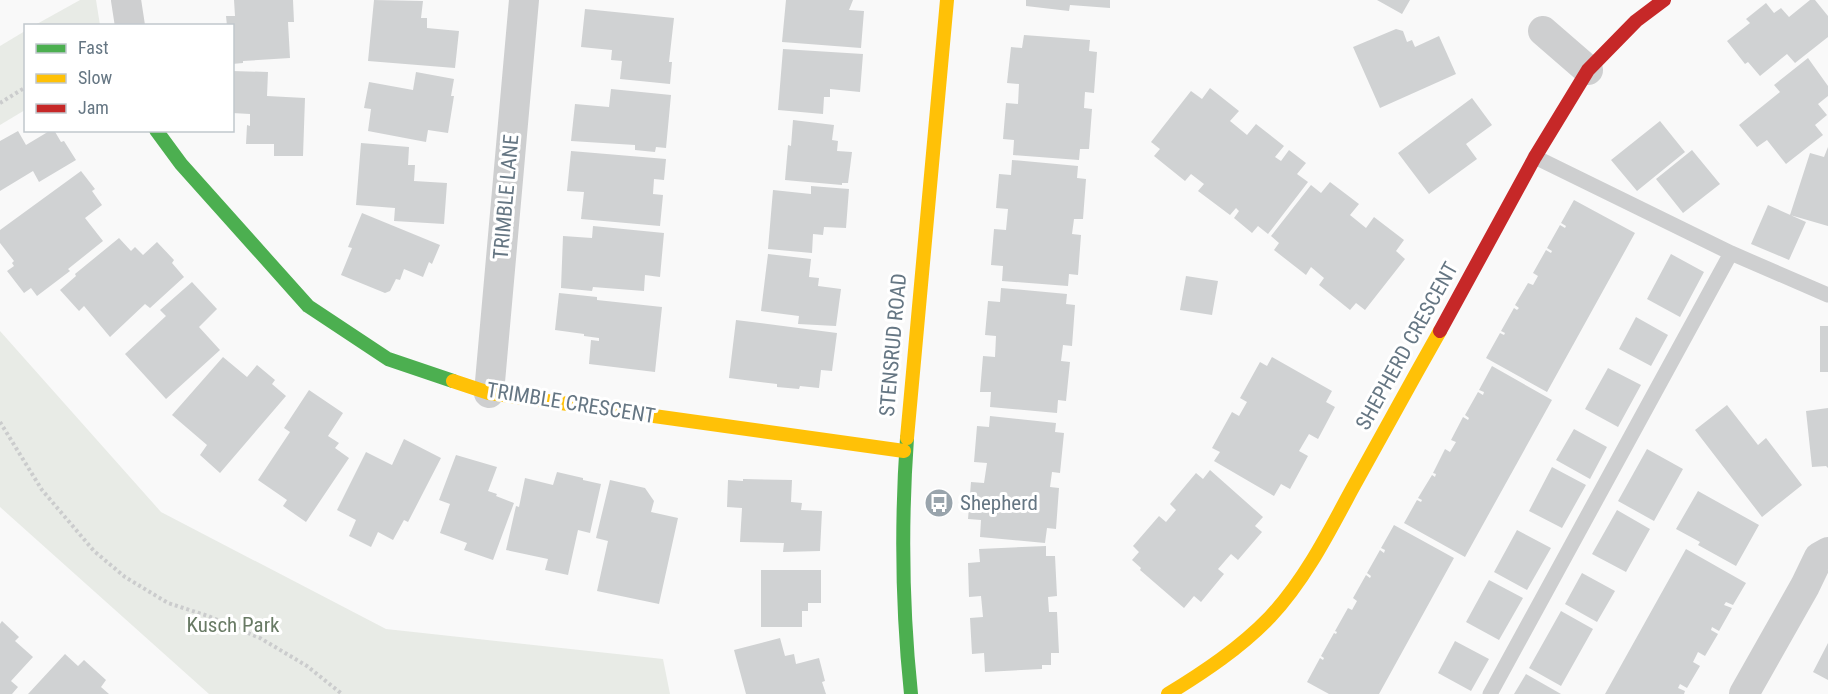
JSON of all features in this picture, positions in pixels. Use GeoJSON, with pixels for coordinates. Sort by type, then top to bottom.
{"type":"FeatureCollection","features":[{"type":"Feature","properties":{"kind":"street"},"geometry":{"type":"LineString","coordinates":[[126,0],[130,24]]}},
{"type":"Feature","properties":{"kind":"street","name":"TRIMBLE LANE"},"geometry":{"type":"LineString","coordinates":[[489,393],[524,0]]}},
{"type":"Feature","properties":{"kind":"street","name":"STENSRUD ROAD"},"geometry":{"type":"LineString","coordinates":[[911,694],[902,595],[901,535],[904,451],[947,0]]}},
{"type":"Feature","properties":{"kind":"street","name":"SHEPHERD CRESCENT"},"geometry":{"type":"LineString","coordinates":[[1168,694],[1213,667],[1263,624],[1293,588],[1321,546],[1535,157],[1588,70],[1636,21],[1664,0]]}},
{"type":"Feature","properties":{"kind":"street"},"geometry":{"type":"LineString","coordinates":[[1543,31],[1588,70]]}},
{"type":"Feature","properties":{"kind":"street","name":"TRIMBLE CRESCENT"},"geometry":{"type":"LineString","coordinates":[[157,132],[181,164],[308,306],[388,359],[489,393],[904,451]]}},
{"type":"Feature","properties":{"kind":"street"},"geometry":{"type":"LineString","coordinates":[[1744,694],[1819,557],[1828,552]]}},
{"type":"Feature","properties":{"kind":"lane"},"geometry":{"type":"LineString","coordinates":[[1535,157],[1731,253],[1828,295]]}},
{"type":"Feature","properties":{"kind":"lane"},"geometry":{"type":"LineString","coordinates":[[1490,694],[1731,253]]}},
{"type":"Feature","properties":{"kind":"path"},"geometry":{"type":"LineString","coordinates":[[0,103],[24,88]]}},
{"type":"Feature","properties":{"kind":"path"},"geometry":{"type":"LineString","coordinates":[[0,422],[42,490],[94,551],[125,577],[168,603],[208,616],[260,638],[307,666],[342,694]]}},
{"type":"Feature","properties":{"kind":"green space"},"geometry":{"type":"Polygon","coordinates":[[[80,0],[96,0],[100,24],[37,24],[80,0]]]}},
{"type":"Feature","properties":{"kind":"green space"},"geometry":{"type":"Polygon","coordinates":[[[24,32],[24,111],[0,125],[0,46],[24,32]]]}},
{"type":"Feature","properties":{"kind":"green space","name":"Kusch Park"},"geometry":{"type":"Polygon","coordinates":[[[0,331],[161,512],[386,629],[663,659],[670,694],[209,694],[0,507],[0,331]]]}},
{"type":"Feature","properties":{"kind":"building"},"geometry":{"type":"Polygon","coordinates":[[[234,0],[293,0],[294,22],[288,22],[290,58],[243,61],[243,63],[234,64],[234,24],[227,24],[226,16],[235,16],[234,0]]]}},
{"type":"Feature","properties":{"kind":"building"},"geometry":{"type":"Polygon","coordinates":[[[374,0],[423,1],[421,18],[427,18],[427,28],[459,31],[455,68],[368,61],[374,0]]]}},
{"type":"Feature","properties":{"kind":"building"},"geometry":{"type":"Polygon","coordinates":[[[786,0],[853,0],[849,10],[864,11],[861,48],[782,42],[786,0]]]}},
{"type":"Feature","properties":{"kind":"building"},"geometry":{"type":"Polygon","coordinates":[[[1026,0],[1110,0],[1110,8],[1070,5],[1069,11],[1026,6],[1026,0]]]}},
{"type":"Feature","properties":{"kind":"building"},"geometry":{"type":"Polygon","coordinates":[[[1377,0],[1410,0],[1402,14],[1377,0]]]}},
{"type":"Feature","properties":{"kind":"building"},"geometry":{"type":"Polygon","coordinates":[[[1810,0],[1815,0],[1828,16],[1828,37],[1795,63],[1787,54],[1760,76],[1748,62],[1745,64],[1727,41],[1750,23],[1746,19],[1766,3],[1774,13],[1781,8],[1789,17],[1810,0]]]}},
{"type":"Feature","properties":{"kind":"building"},"geometry":{"type":"Polygon","coordinates":[[[585,9],[674,18],[669,62],[672,62],[670,84],[620,79],[622,61],[611,60],[612,50],[581,47],[585,9]]]}},
{"type":"Feature","properties":{"kind":"building"},"geometry":{"type":"Polygon","coordinates":[[[1396,29],[1403,31],[1407,42],[1412,40],[1415,47],[1439,36],[1456,74],[1380,108],[1353,47],[1396,29]]]}},
{"type":"Feature","properties":{"kind":"building"},"geometry":{"type":"Polygon","coordinates":[[[1024,35],[1090,40],[1089,51],[1097,52],[1094,93],[1085,92],[1084,108],[1092,109],[1089,149],[1080,149],[1079,160],[1013,155],[1014,140],[1003,139],[1006,103],[1018,104],[1019,84],[1007,83],[1011,47],[1022,48],[1024,35]]]}},
{"type":"Feature","properties":{"kind":"building"},"geometry":{"type":"Polygon","coordinates":[[[783,49],[863,54],[860,92],[830,89],[830,97],[824,97],[823,114],[778,110],[783,49]]]}},
{"type":"Feature","properties":{"kind":"building"},"geometry":{"type":"Polygon","coordinates":[[[1808,58],[1828,86],[1828,96],[1818,104],[1827,115],[1815,125],[1823,135],[1786,164],[1767,140],[1757,147],[1739,125],[1780,92],[1774,85],[1808,58]]]}},
{"type":"Feature","properties":{"kind":"building"},"geometry":{"type":"Polygon","coordinates":[[[234,71],[268,72],[267,96],[305,98],[303,156],[274,156],[274,144],[246,144],[250,114],[234,113],[234,71]]]}},
{"type":"Feature","properties":{"kind":"building"},"geometry":{"type":"Polygon","coordinates":[[[416,72],[454,79],[451,96],[454,96],[448,133],[428,130],[426,142],[368,131],[371,109],[364,108],[369,82],[413,90],[416,72]]]}},
{"type":"Feature","properties":{"kind":"building"},"geometry":{"type":"Polygon","coordinates":[[[1210,88],[1239,111],[1230,121],[1247,135],[1256,124],[1284,146],[1275,157],[1281,161],[1289,150],[1306,163],[1297,174],[1308,182],[1268,234],[1258,226],[1252,233],[1234,218],[1239,211],[1236,208],[1230,215],[1198,191],[1204,184],[1191,174],[1185,181],[1154,156],[1160,149],[1151,142],[1191,91],[1202,99],[1210,88]]]}},
{"type":"Feature","properties":{"kind":"building"},"geometry":{"type":"Polygon","coordinates":[[[611,89],[671,95],[666,148],[656,147],[655,152],[635,150],[635,145],[571,141],[575,104],[609,107],[611,89]]]}},
{"type":"Feature","properties":{"kind":"building"},"geometry":{"type":"Polygon","coordinates":[[[1472,98],[1492,125],[1466,144],[1477,159],[1429,194],[1398,153],[1472,98]]]}},
{"type":"Feature","properties":{"kind":"building"},"geometry":{"type":"Polygon","coordinates":[[[793,120],[834,125],[832,140],[838,141],[837,151],[852,152],[848,183],[842,183],[842,185],[785,180],[793,120]]]}},
{"type":"Feature","properties":{"kind":"building"},"geometry":{"type":"Polygon","coordinates":[[[1660,121],[1685,152],[1637,191],[1611,160],[1660,121]]]}},
{"type":"Feature","properties":{"kind":"building"},"geometry":{"type":"Polygon","coordinates":[[[18,131],[26,145],[48,132],[55,132],[76,160],[39,182],[33,171],[0,191],[0,141],[18,131]]]}},
{"type":"Feature","properties":{"kind":"building"},"geometry":{"type":"Polygon","coordinates":[[[361,143],[409,147],[408,165],[415,165],[414,181],[447,183],[444,224],[394,221],[395,208],[356,205],[361,143]]]}},
{"type":"Feature","properties":{"kind":"building"},"geometry":{"type":"Polygon","coordinates":[[[1828,147],[1828,226],[1790,215],[1810,153],[1824,157],[1828,147]]]}},
{"type":"Feature","properties":{"kind":"building"},"geometry":{"type":"Polygon","coordinates":[[[1692,150],[1720,184],[1683,213],[1656,179],[1692,150]]]}},
{"type":"Feature","properties":{"kind":"building"},"geometry":{"type":"Polygon","coordinates":[[[571,151],[666,159],[664,180],[654,179],[653,194],[663,195],[660,226],[581,219],[584,192],[567,191],[571,151]]]}},
{"type":"Feature","properties":{"kind":"building"},"geometry":{"type":"Polygon","coordinates":[[[1012,160],[1078,166],[1077,178],[1086,179],[1083,219],[1074,219],[1072,234],[1081,235],[1078,275],[1069,274],[1068,286],[1002,281],[1003,266],[991,265],[994,229],[1006,230],[1008,209],[996,208],[999,174],[1011,175],[1012,160]]]}},
{"type":"Feature","properties":{"kind":"building"},"geometry":{"type":"Polygon","coordinates":[[[81,171],[95,189],[92,191],[102,205],[85,218],[103,241],[68,269],[70,271],[37,296],[31,288],[24,293],[7,271],[14,266],[12,263],[14,261],[0,243],[0,230],[81,171]]]}},
{"type":"Feature","properties":{"kind":"building"},"geometry":{"type":"Polygon","coordinates":[[[1330,182],[1359,204],[1350,215],[1366,228],[1374,217],[1404,240],[1396,251],[1405,259],[1365,310],[1356,303],[1350,310],[1319,285],[1324,278],[1311,267],[1306,275],[1274,250],[1279,243],[1271,236],[1311,185],[1321,193],[1330,182]]]}},
{"type":"Feature","properties":{"kind":"building"},"geometry":{"type":"Polygon","coordinates":[[[811,186],[849,189],[846,228],[824,227],[823,235],[813,234],[812,253],[768,249],[773,190],[811,194],[811,186]]]}},
{"type":"Feature","properties":{"kind":"building"},"geometry":{"type":"Polygon","coordinates":[[[1574,200],[1635,233],[1547,392],[1486,358],[1500,333],[1504,335],[1505,333],[1501,331],[1514,308],[1517,310],[1519,308],[1515,305],[1528,283],[1533,285],[1538,276],[1533,273],[1546,250],[1551,253],[1552,251],[1547,248],[1560,225],[1565,228],[1566,226],[1561,223],[1574,200]]]}},
{"type":"Feature","properties":{"kind":"building"},"geometry":{"type":"Polygon","coordinates":[[[1768,205],[1806,222],[1789,260],[1751,244],[1768,205]]]}},
{"type":"Feature","properties":{"kind":"building"},"geometry":{"type":"Polygon","coordinates":[[[362,213],[440,245],[432,264],[429,262],[423,277],[404,269],[400,280],[396,279],[390,291],[385,293],[341,275],[352,248],[348,247],[362,213]]]}},
{"type":"Feature","properties":{"kind":"building"},"geometry":{"type":"Polygon","coordinates":[[[593,226],[664,233],[660,277],[645,275],[644,291],[593,287],[592,291],[561,288],[563,236],[592,238],[593,226]]]}},
{"type":"Feature","properties":{"kind":"building"},"geometry":{"type":"Polygon","coordinates":[[[119,238],[131,251],[135,247],[143,255],[157,242],[174,260],[172,263],[184,277],[150,308],[145,304],[110,337],[84,306],[79,311],[60,290],[76,276],[75,274],[119,238]]]}},
{"type":"Feature","properties":{"kind":"building"},"geometry":{"type":"Polygon","coordinates":[[[768,254],[811,259],[809,277],[819,278],[818,286],[841,289],[836,326],[798,324],[799,316],[761,311],[768,254]]]}},
{"type":"Feature","properties":{"kind":"building"},"geometry":{"type":"Polygon","coordinates":[[[1671,254],[1704,272],[1680,317],[1647,299],[1671,254]]]}},
{"type":"Feature","properties":{"kind":"building"},"geometry":{"type":"Polygon","coordinates":[[[1186,276],[1218,281],[1212,315],[1180,310],[1186,276]]]}},
{"type":"Feature","properties":{"kind":"building"},"geometry":{"type":"Polygon","coordinates":[[[192,282],[217,309],[199,327],[220,350],[166,399],[125,354],[166,316],[160,310],[192,282]]]}},
{"type":"Feature","properties":{"kind":"building"},"geometry":{"type":"Polygon","coordinates":[[[1001,288],[1067,294],[1066,304],[1075,305],[1072,346],[1063,345],[1061,361],[1070,362],[1066,401],[1058,400],[1057,413],[990,407],[991,392],[980,392],[983,356],[995,357],[996,336],[985,335],[988,301],[1000,302],[1001,288]]]}},
{"type":"Feature","properties":{"kind":"building"},"geometry":{"type":"Polygon","coordinates":[[[559,293],[597,297],[597,300],[662,307],[655,372],[589,364],[591,340],[599,341],[599,338],[555,330],[559,293]]]}},
{"type":"Feature","properties":{"kind":"building"},"geometry":{"type":"Polygon","coordinates":[[[1636,317],[1668,335],[1651,366],[1619,349],[1636,317]]]}},
{"type":"Feature","properties":{"kind":"building"},"geometry":{"type":"Polygon","coordinates":[[[736,320],[837,333],[832,371],[821,370],[819,388],[777,387],[777,384],[729,378],[736,320]]]}},
{"type":"Feature","properties":{"kind":"building"},"geometry":{"type":"Polygon","coordinates":[[[1820,326],[1828,326],[1828,372],[1820,372],[1820,326]]]}},
{"type":"Feature","properties":{"kind":"building"},"geometry":{"type":"Polygon","coordinates":[[[223,357],[247,377],[257,365],[275,380],[272,384],[286,396],[220,473],[200,455],[207,445],[172,415],[223,357]]]}},
{"type":"Feature","properties":{"kind":"building"},"geometry":{"type":"Polygon","coordinates":[[[1272,357],[1332,391],[1326,402],[1335,407],[1318,439],[1309,434],[1299,451],[1308,456],[1290,489],[1281,484],[1274,496],[1214,461],[1220,452],[1212,448],[1232,412],[1239,416],[1247,402],[1240,398],[1260,362],[1267,366],[1272,357]]]}},
{"type":"Feature","properties":{"kind":"building"},"geometry":{"type":"Polygon","coordinates":[[[1492,366],[1552,400],[1465,557],[1404,523],[1417,500],[1421,502],[1422,500],[1418,498],[1432,475],[1435,477],[1436,474],[1433,473],[1445,449],[1450,452],[1456,442],[1451,440],[1463,417],[1468,420],[1469,418],[1465,415],[1478,392],[1483,395],[1484,392],[1479,390],[1492,366]]]}},
{"type":"Feature","properties":{"kind":"building"},"geometry":{"type":"Polygon","coordinates":[[[1608,368],[1641,385],[1618,427],[1585,409],[1608,368]]]}},
{"type":"Feature","properties":{"kind":"building"},"geometry":{"type":"Polygon","coordinates":[[[309,390],[343,413],[328,436],[339,443],[335,448],[349,458],[306,522],[283,506],[287,500],[258,480],[290,432],[284,428],[309,390]]]}},
{"type":"Feature","properties":{"kind":"building"},"geometry":{"type":"Polygon","coordinates":[[[1727,405],[1758,445],[1766,438],[1802,485],[1762,517],[1695,430],[1727,405]]]}},
{"type":"Feature","properties":{"kind":"building"},"geometry":{"type":"Polygon","coordinates":[[[1828,408],[1828,468],[1826,466],[1812,467],[1806,411],[1828,408]]]}},
{"type":"Feature","properties":{"kind":"building"},"geometry":{"type":"Polygon","coordinates":[[[990,416],[1056,423],[1055,432],[1064,433],[1060,473],[1052,472],[1050,487],[1059,488],[1056,529],[1047,528],[1045,543],[980,537],[981,520],[968,519],[971,482],[984,483],[987,463],[974,462],[977,426],[989,427],[990,416]]]}},
{"type":"Feature","properties":{"kind":"building"},"geometry":{"type":"Polygon","coordinates":[[[1574,429],[1607,447],[1590,479],[1556,460],[1574,429]]]}},
{"type":"Feature","properties":{"kind":"building"},"geometry":{"type":"Polygon","coordinates":[[[404,439],[441,458],[408,522],[404,520],[393,540],[378,532],[371,547],[349,536],[356,520],[337,510],[366,452],[392,465],[404,439]]]}},
{"type":"Feature","properties":{"kind":"building"},"geometry":{"type":"Polygon","coordinates":[[[1647,449],[1683,469],[1654,521],[1618,501],[1647,449]]]}},
{"type":"Feature","properties":{"kind":"building"},"geometry":{"type":"Polygon","coordinates":[[[456,455],[497,467],[488,491],[514,503],[493,560],[464,550],[467,543],[440,533],[450,504],[439,500],[456,455]]]}},
{"type":"Feature","properties":{"kind":"building"},"geometry":{"type":"Polygon","coordinates":[[[1552,467],[1586,485],[1562,528],[1529,511],[1552,467]]]}},
{"type":"Feature","properties":{"kind":"building"},"geometry":{"type":"Polygon","coordinates":[[[1210,470],[1263,517],[1255,526],[1262,532],[1238,560],[1231,554],[1218,569],[1224,574],[1201,602],[1194,596],[1184,608],[1140,570],[1141,568],[1132,560],[1139,552],[1133,546],[1159,516],[1166,522],[1176,510],[1170,504],[1196,473],[1203,479],[1210,470]]]}},
{"type":"Feature","properties":{"kind":"building"},"geometry":{"type":"Polygon","coordinates":[[[557,472],[601,484],[590,533],[578,530],[568,575],[545,570],[548,559],[506,550],[525,478],[553,485],[557,472]]]}},
{"type":"Feature","properties":{"kind":"building"},"geometry":{"type":"Polygon","coordinates":[[[743,479],[792,480],[791,502],[802,503],[801,510],[822,511],[820,551],[783,552],[784,543],[740,542],[742,508],[727,507],[728,480],[743,481],[743,479]]]}},
{"type":"Feature","properties":{"kind":"building"},"geometry":{"type":"Polygon","coordinates":[[[610,480],[645,488],[654,501],[651,512],[678,518],[659,604],[597,591],[608,541],[596,538],[610,480]]]}},
{"type":"Feature","properties":{"kind":"building"},"geometry":{"type":"Polygon","coordinates":[[[1698,491],[1759,525],[1736,566],[1698,545],[1700,542],[1676,529],[1698,491]]]}},
{"type":"Feature","properties":{"kind":"building"},"geometry":{"type":"Polygon","coordinates":[[[1617,510],[1650,529],[1626,572],[1592,554],[1617,510]]]}},
{"type":"Feature","properties":{"kind":"building"},"geometry":{"type":"Polygon","coordinates":[[[1394,525],[1454,558],[1379,694],[1329,694],[1307,682],[1320,658],[1323,660],[1321,656],[1334,633],[1336,634],[1335,631],[1348,608],[1352,610],[1357,601],[1353,598],[1366,575],[1370,578],[1371,576],[1367,573],[1380,550],[1384,553],[1385,550],[1381,548],[1394,525]]]}},
{"type":"Feature","properties":{"kind":"building"},"geometry":{"type":"Polygon","coordinates":[[[1517,530],[1551,548],[1527,590],[1494,572],[1517,530]]]}},
{"type":"Feature","properties":{"kind":"building"},"geometry":{"type":"Polygon","coordinates":[[[1046,546],[1046,556],[1055,556],[1057,596],[1048,597],[1049,612],[1057,612],[1059,653],[1051,653],[1051,665],[1042,665],[1042,669],[985,672],[984,653],[972,654],[970,618],[983,617],[981,596],[969,597],[968,563],[980,562],[979,549],[1046,546]]]}},
{"type":"Feature","properties":{"kind":"building"},"geometry":{"type":"Polygon","coordinates":[[[1686,549],[1746,583],[1733,605],[1726,602],[1724,605],[1732,608],[1719,631],[1712,627],[1711,630],[1718,634],[1705,656],[1698,652],[1693,662],[1700,666],[1687,688],[1680,684],[1678,688],[1685,691],[1684,694],[1605,694],[1686,549]]]}},
{"type":"Feature","properties":{"kind":"building"},"geometry":{"type":"Polygon","coordinates":[[[761,570],[821,570],[821,603],[808,603],[808,611],[802,611],[802,627],[761,627],[761,570]]]}},
{"type":"Feature","properties":{"kind":"building"},"geometry":{"type":"Polygon","coordinates":[[[1582,573],[1615,591],[1597,622],[1565,604],[1582,573]]]}},
{"type":"Feature","properties":{"kind":"building"},"geometry":{"type":"Polygon","coordinates":[[[1489,580],[1523,598],[1499,640],[1466,622],[1489,580]]]}},
{"type":"Feature","properties":{"kind":"building"},"geometry":{"type":"Polygon","coordinates":[[[1561,611],[1593,629],[1561,686],[1529,668],[1561,611]]]}},
{"type":"Feature","properties":{"kind":"building"},"geometry":{"type":"Polygon","coordinates":[[[2,621],[19,637],[15,641],[33,657],[11,681],[18,687],[12,694],[0,694],[0,624],[2,621]]]}},
{"type":"Feature","properties":{"kind":"building"},"geometry":{"type":"Polygon","coordinates":[[[780,638],[785,656],[794,654],[796,664],[819,658],[826,694],[746,694],[734,650],[780,638]]]}},
{"type":"Feature","properties":{"kind":"building"},"geometry":{"type":"Polygon","coordinates":[[[1455,641],[1489,659],[1471,691],[1438,673],[1455,641]]]}},
{"type":"Feature","properties":{"kind":"building"},"geometry":{"type":"Polygon","coordinates":[[[1828,643],[1828,680],[1813,672],[1828,643]]]}},
{"type":"Feature","properties":{"kind":"building"},"geometry":{"type":"Polygon","coordinates":[[[65,654],[78,666],[84,660],[106,680],[101,687],[109,694],[28,694],[65,654]]]}},
{"type":"Feature","properties":{"kind":"building"},"geometry":{"type":"Polygon","coordinates":[[[1526,674],[1561,694],[1514,694],[1526,674]]]}},
{"type":"Feature","properties":{"kind":"traffic: fast"},"geometry":{"type":"LineString","coordinates":[[157,132],[181,164],[308,306],[388,359],[453,381]]}},
{"type":"Feature","properties":{"kind":"traffic: fast"},"geometry":{"type":"LineString","coordinates":[[907,438],[903,566],[911,694]]}},
{"type":"Feature","properties":{"kind":"traffic: slow"},"geometry":{"type":"LineString","coordinates":[[907,438],[947,0]]}},
{"type":"Feature","properties":{"kind":"traffic: slow"},"geometry":{"type":"LineString","coordinates":[[1168,694],[1208,668],[1246,639],[1270,617],[1294,588],[1324,540],[1440,331]]}},
{"type":"Feature","properties":{"kind":"traffic: slow"},"geometry":{"type":"LineString","coordinates":[[453,381],[489,393],[904,451]]}},
{"type":"Feature","properties":{"kind":"traffic: jam"},"geometry":{"type":"LineString","coordinates":[[1440,331],[1535,157],[1588,70],[1636,21],[1664,0]]}},
{"type":"Feature","properties":{"kind":"place","name":"Shepherd"},"geometry":{"type":"Point","coordinates":[939,503]}}]}
